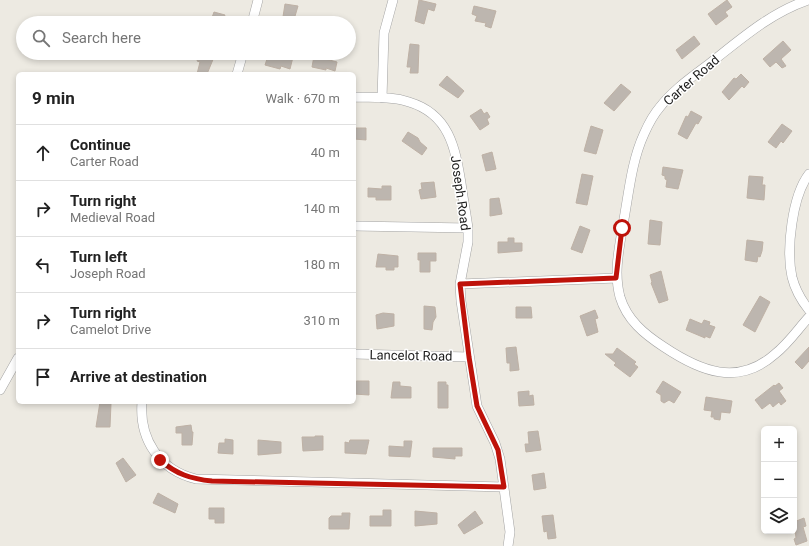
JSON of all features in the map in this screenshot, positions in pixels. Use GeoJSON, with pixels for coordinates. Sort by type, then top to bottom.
{"type":"FeatureCollection","features":[{"type":"Feature","properties":{"kind":"street"},"geometry":{"type":"LineString","coordinates":[[254,16],[258,0]]}},
{"type":"Feature","properties":{"kind":"street"},"geometry":{"type":"LineString","coordinates":[[382,98],[384,33],[393,0]]}},
{"type":"Feature","properties":{"kind":"street","name":"Carter Road"},"geometry":{"type":"LineString","coordinates":[[808,0],[780,11],[761,23],[687,81],[659,107],[643,135],[634,166],[616,266],[616,278],[627,314],[641,331],[686,362],[710,371],[736,372],[761,364],[776,354],[809,317]]}},
{"type":"Feature","properties":{"kind":"street"},"geometry":{"type":"LineString","coordinates":[[238,72],[241,60]]}},
{"type":"Feature","properties":{"kind":"street","name":"Joseph Road"},"geometry":{"type":"LineString","coordinates":[[356,97],[402,100],[421,106],[436,117],[444,126],[455,149],[468,228],[468,242],[460,284],[469,357],[477,406],[498,450],[510,532],[508,546]]}},
{"type":"Feature","properties":{"kind":"street"},"geometry":{"type":"LineString","coordinates":[[809,174],[800,190],[795,205],[790,261],[795,284],[809,310]]}},
{"type":"Feature","properties":{"kind":"street"},"geometry":{"type":"LineString","coordinates":[[356,226],[468,228]]}},
{"type":"Feature","properties":{"kind":"street"},"geometry":{"type":"LineString","coordinates":[[460,284],[616,278]]}},
{"type":"Feature","properties":{"kind":"street","name":"Lancelot Road"},"geometry":{"type":"LineString","coordinates":[[356,354],[469,357]]}},
{"type":"Feature","properties":{"kind":"street"},"geometry":{"type":"LineString","coordinates":[[0,390],[16,362]]}},
{"type":"Feature","properties":{"kind":"street"},"geometry":{"type":"LineString","coordinates":[[142,404],[143,426],[155,454],[172,470],[196,479],[212,481],[504,487]]}},
{"type":"Feature","properties":{"kind":"building"},"geometry":{"type":"Polygon","coordinates":[[[419,0],[436,4],[434,11],[428,9],[424,24],[415,21],[419,0]]]}},
{"type":"Feature","properties":{"kind":"building"},"geometry":{"type":"Polygon","coordinates":[[[727,0],[732,7],[725,12],[728,16],[716,25],[708,14],[727,0]]]}},
{"type":"Feature","properties":{"kind":"building"},"geometry":{"type":"Polygon","coordinates":[[[285,4],[298,6],[295,16],[283,16],[285,4]]]}},
{"type":"Feature","properties":{"kind":"building"},"geometry":{"type":"Polygon","coordinates":[[[474,6],[496,11],[491,28],[485,26],[486,23],[475,21],[477,16],[472,14],[474,6]]]}},
{"type":"Feature","properties":{"kind":"building"},"geometry":{"type":"Polygon","coordinates":[[[214,12],[225,15],[225,16],[213,16],[214,12]]]}},
{"type":"Feature","properties":{"kind":"building"},"geometry":{"type":"Polygon","coordinates":[[[694,36],[700,44],[682,59],[676,50],[694,36]]]}},
{"type":"Feature","properties":{"kind":"building"},"geometry":{"type":"Polygon","coordinates":[[[783,41],[791,50],[781,59],[786,66],[782,68],[776,62],[770,67],[763,59],[783,41]]]}},
{"type":"Feature","properties":{"kind":"building"},"geometry":{"type":"Polygon","coordinates":[[[410,44],[419,45],[418,73],[410,73],[411,67],[407,67],[410,44]]]}},
{"type":"Feature","properties":{"kind":"building"},"geometry":{"type":"Polygon","coordinates":[[[213,60],[208,72],[198,72],[200,62],[197,61],[213,60]]]}},
{"type":"Feature","properties":{"kind":"building"},"geometry":{"type":"Polygon","coordinates":[[[267,60],[292,60],[290,69],[281,66],[280,69],[265,65],[267,60]]]}},
{"type":"Feature","properties":{"kind":"building"},"geometry":{"type":"Polygon","coordinates":[[[313,60],[329,60],[337,62],[335,71],[326,68],[326,70],[312,67],[313,60]]]}},
{"type":"Feature","properties":{"kind":"building"},"geometry":{"type":"Polygon","coordinates":[[[741,74],[749,82],[744,88],[742,86],[729,100],[722,92],[734,78],[736,79],[741,74]]]}},
{"type":"Feature","properties":{"kind":"building"},"geometry":{"type":"Polygon","coordinates":[[[447,76],[464,91],[458,98],[439,85],[447,76]]]}},
{"type":"Feature","properties":{"kind":"building"},"geometry":{"type":"Polygon","coordinates":[[[621,84],[631,92],[614,111],[604,103],[621,84]]]}},
{"type":"Feature","properties":{"kind":"building"},"geometry":{"type":"Polygon","coordinates":[[[481,109],[484,114],[487,112],[490,117],[487,119],[489,124],[480,130],[470,116],[481,109]]]}},
{"type":"Feature","properties":{"kind":"building"},"geometry":{"type":"Polygon","coordinates":[[[691,111],[702,117],[698,124],[696,123],[687,139],[678,134],[686,116],[688,117],[691,111]]]}},
{"type":"Feature","properties":{"kind":"building"},"geometry":{"type":"Polygon","coordinates":[[[782,124],[792,131],[783,143],[781,141],[776,148],[768,142],[782,124]]]}},
{"type":"Feature","properties":{"kind":"building"},"geometry":{"type":"Polygon","coordinates":[[[591,126],[603,130],[596,154],[584,151],[591,126]]]}},
{"type":"Feature","properties":{"kind":"building"},"geometry":{"type":"Polygon","coordinates":[[[356,128],[366,128],[366,140],[356,139],[356,128]]]}},
{"type":"Feature","properties":{"kind":"building"},"geometry":{"type":"Polygon","coordinates":[[[408,132],[418,138],[427,148],[422,155],[402,141],[408,132]]]}},
{"type":"Feature","properties":{"kind":"building"},"geometry":{"type":"Polygon","coordinates":[[[492,152],[496,169],[486,171],[482,155],[492,152]]]}},
{"type":"Feature","properties":{"kind":"building"},"geometry":{"type":"Polygon","coordinates":[[[663,167],[683,170],[678,189],[666,187],[667,180],[665,179],[665,176],[662,175],[663,167]]]}},
{"type":"Feature","properties":{"kind":"building"},"geometry":{"type":"Polygon","coordinates":[[[582,174],[593,176],[587,205],[576,203],[582,174]]]}},
{"type":"Feature","properties":{"kind":"building"},"geometry":{"type":"Polygon","coordinates":[[[749,176],[763,177],[762,185],[765,185],[764,200],[747,198],[749,176]]]}},
{"type":"Feature","properties":{"kind":"building"},"geometry":{"type":"Polygon","coordinates":[[[434,182],[436,197],[421,199],[419,190],[422,189],[421,183],[434,182]]]}},
{"type":"Feature","properties":{"kind":"building"},"geometry":{"type":"Polygon","coordinates":[[[382,186],[391,186],[391,200],[376,200],[376,197],[368,197],[368,188],[382,189],[382,186]]]}},
{"type":"Feature","properties":{"kind":"building"},"geometry":{"type":"Polygon","coordinates":[[[499,198],[502,214],[490,216],[490,199],[499,198]]]}},
{"type":"Feature","properties":{"kind":"building"},"geometry":{"type":"Polygon","coordinates":[[[650,220],[662,222],[660,245],[648,244],[650,220]]]}},
{"type":"Feature","properties":{"kind":"building"},"geometry":{"type":"Polygon","coordinates":[[[580,226],[590,230],[582,253],[571,249],[580,226]]]}},
{"type":"Feature","properties":{"kind":"building"},"geometry":{"type":"Polygon","coordinates":[[[508,238],[514,238],[514,243],[522,243],[522,251],[498,253],[498,242],[508,242],[508,238]]]}},
{"type":"Feature","properties":{"kind":"building"},"geometry":{"type":"Polygon","coordinates":[[[747,240],[763,242],[762,251],[760,257],[758,256],[757,262],[745,260],[747,240]]]}},
{"type":"Feature","properties":{"kind":"building"},"geometry":{"type":"Polygon","coordinates":[[[418,253],[436,253],[436,261],[430,261],[430,272],[420,272],[420,260],[418,260],[418,253]]]}},
{"type":"Feature","properties":{"kind":"building"},"geometry":{"type":"Polygon","coordinates":[[[378,254],[398,256],[398,267],[394,267],[394,270],[386,270],[386,267],[376,267],[378,254]]]}},
{"type":"Feature","properties":{"kind":"building"},"geometry":{"type":"Polygon","coordinates":[[[661,271],[668,300],[659,303],[651,283],[650,275],[661,271]]]}},
{"type":"Feature","properties":{"kind":"building"},"geometry":{"type":"Polygon","coordinates":[[[760,296],[770,302],[755,332],[743,325],[760,296]]]}},
{"type":"Feature","properties":{"kind":"building"},"geometry":{"type":"Polygon","coordinates":[[[424,306],[435,307],[436,317],[433,322],[432,330],[424,329],[424,306]]]}},
{"type":"Feature","properties":{"kind":"building"},"geometry":{"type":"Polygon","coordinates":[[[516,307],[531,307],[532,318],[516,318],[516,307]]]}},
{"type":"Feature","properties":{"kind":"building"},"geometry":{"type":"Polygon","coordinates":[[[595,310],[598,318],[595,319],[598,332],[587,336],[580,316],[595,310]]]}},
{"type":"Feature","properties":{"kind":"building"},"geometry":{"type":"Polygon","coordinates":[[[383,313],[394,314],[394,326],[377,329],[376,315],[383,313]]]}},
{"type":"Feature","properties":{"kind":"building"},"geometry":{"type":"Polygon","coordinates":[[[690,319],[702,324],[704,320],[710,322],[709,325],[715,327],[710,338],[705,336],[705,338],[686,330],[690,319]]]}},
{"type":"Feature","properties":{"kind":"building"},"geometry":{"type":"Polygon","coordinates":[[[516,347],[519,370],[510,371],[510,363],[507,363],[506,348],[516,347]]]}},
{"type":"Feature","properties":{"kind":"building"},"geometry":{"type":"Polygon","coordinates":[[[809,347],[809,361],[802,369],[795,362],[809,347]]]}},
{"type":"Feature","properties":{"kind":"building"},"geometry":{"type":"Polygon","coordinates":[[[617,348],[636,362],[634,364],[638,367],[630,377],[614,365],[616,363],[605,354],[613,354],[617,348]]]}},
{"type":"Feature","properties":{"kind":"building"},"geometry":{"type":"Polygon","coordinates":[[[356,381],[369,381],[369,395],[356,394],[356,381]]]}},
{"type":"Feature","properties":{"kind":"building"},"geometry":{"type":"Polygon","coordinates":[[[663,381],[681,392],[674,403],[669,400],[664,403],[661,401],[661,395],[656,392],[663,381]]]}},
{"type":"Feature","properties":{"kind":"building"},"geometry":{"type":"Polygon","coordinates":[[[393,382],[400,382],[400,386],[411,387],[411,398],[391,398],[393,382]]]}},
{"type":"Feature","properties":{"kind":"building"},"geometry":{"type":"Polygon","coordinates":[[[438,382],[446,382],[446,385],[448,385],[448,408],[438,408],[438,382]]]}},
{"type":"Feature","properties":{"kind":"building"},"geometry":{"type":"Polygon","coordinates":[[[779,383],[783,388],[779,391],[786,401],[781,405],[779,402],[773,407],[770,403],[762,409],[755,400],[774,385],[775,386],[779,383]]]}},
{"type":"Feature","properties":{"kind":"building"},"geometry":{"type":"Polygon","coordinates":[[[529,391],[529,396],[533,395],[534,405],[519,406],[518,392],[529,391]]]}},
{"type":"Feature","properties":{"kind":"building"},"geometry":{"type":"Polygon","coordinates":[[[706,397],[732,401],[730,413],[721,412],[720,420],[711,417],[712,411],[704,410],[706,397]]]}},
{"type":"Feature","properties":{"kind":"building"},"geometry":{"type":"Polygon","coordinates":[[[100,404],[111,404],[110,427],[96,427],[100,404]]]}},
{"type":"Feature","properties":{"kind":"building"},"geometry":{"type":"Polygon","coordinates":[[[191,425],[193,432],[192,445],[182,445],[182,433],[176,433],[176,427],[191,425]]]}},
{"type":"Feature","properties":{"kind":"building"},"geometry":{"type":"Polygon","coordinates":[[[538,431],[541,450],[526,452],[525,444],[529,444],[528,432],[538,431]]]}},
{"type":"Feature","properties":{"kind":"building"},"geometry":{"type":"Polygon","coordinates":[[[323,436],[323,450],[303,451],[302,437],[323,436]]]}},
{"type":"Feature","properties":{"kind":"building"},"geometry":{"type":"Polygon","coordinates":[[[225,439],[233,440],[233,454],[218,453],[219,443],[225,443],[225,439]]]}},
{"type":"Feature","properties":{"kind":"building"},"geometry":{"type":"Polygon","coordinates":[[[258,440],[281,442],[281,453],[258,455],[258,440]]]}},
{"type":"Feature","properties":{"kind":"building"},"geometry":{"type":"Polygon","coordinates":[[[350,440],[369,440],[366,454],[345,453],[345,442],[349,443],[350,440]]]}},
{"type":"Feature","properties":{"kind":"building"},"geometry":{"type":"Polygon","coordinates":[[[404,441],[412,441],[410,457],[389,456],[389,446],[404,447],[404,441]]]}},
{"type":"Feature","properties":{"kind":"building"},"geometry":{"type":"Polygon","coordinates":[[[433,448],[462,448],[462,456],[455,456],[455,459],[433,457],[433,448]]]}},
{"type":"Feature","properties":{"kind":"building"},"geometry":{"type":"Polygon","coordinates":[[[123,458],[136,475],[126,482],[116,463],[123,458]]]}},
{"type":"Feature","properties":{"kind":"building"},"geometry":{"type":"Polygon","coordinates":[[[544,473],[546,488],[534,490],[532,475],[544,473]]]}},
{"type":"Feature","properties":{"kind":"building"},"geometry":{"type":"Polygon","coordinates":[[[158,493],[178,504],[175,513],[153,503],[158,493]]]}},
{"type":"Feature","properties":{"kind":"building"},"geometry":{"type":"Polygon","coordinates":[[[209,508],[224,508],[224,523],[215,523],[215,519],[209,519],[209,508]]]}},
{"type":"Feature","properties":{"kind":"building"},"geometry":{"type":"Polygon","coordinates":[[[383,510],[391,510],[391,526],[370,526],[370,516],[383,516],[383,510]]]}},
{"type":"Feature","properties":{"kind":"building"},"geometry":{"type":"Polygon","coordinates":[[[415,511],[437,513],[437,524],[415,526],[415,511]]]}},
{"type":"Feature","properties":{"kind":"building"},"geometry":{"type":"Polygon","coordinates":[[[475,511],[483,523],[464,534],[458,525],[475,511]]]}},
{"type":"Feature","properties":{"kind":"building"},"geometry":{"type":"Polygon","coordinates":[[[342,513],[350,513],[349,529],[329,529],[329,518],[331,516],[342,516],[342,513]]]}},
{"type":"Feature","properties":{"kind":"building"},"geometry":{"type":"Polygon","coordinates":[[[553,515],[556,538],[548,539],[547,531],[544,532],[542,516],[553,515]]]}},
{"type":"Feature","properties":{"kind":"building"},"geometry":{"type":"Polygon","coordinates":[[[804,518],[806,526],[803,527],[807,541],[796,545],[794,539],[796,538],[796,534],[797,534],[797,521],[804,518]]]}},
{"type":"Feature","properties":{"kind":"route"},"geometry":{"type":"LineString","coordinates":[[160,460],[172,470],[180,474],[196,479],[212,481],[504,487],[498,450],[477,406],[461,301],[460,284],[616,278],[616,266],[622,228]]}}]}
